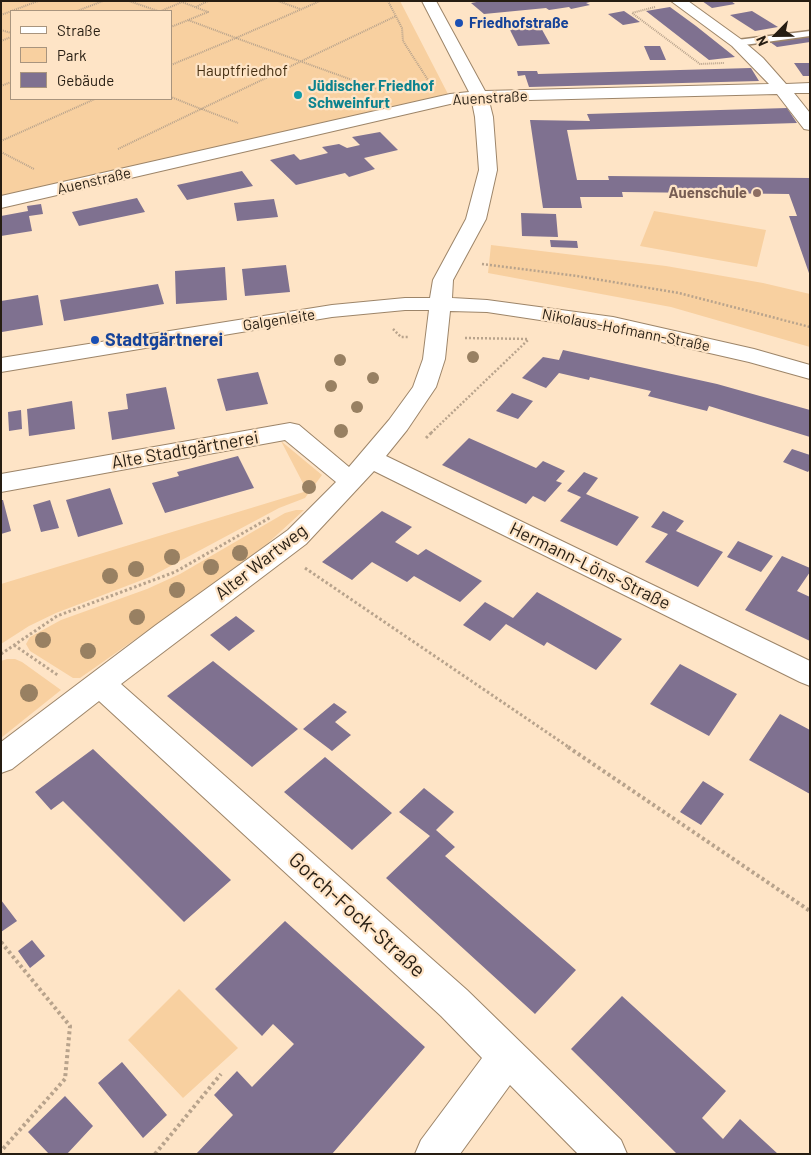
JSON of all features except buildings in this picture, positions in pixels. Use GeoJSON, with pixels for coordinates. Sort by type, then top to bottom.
{"type":"FeatureCollection","features":[{"type":"Feature","properties":{"kind":"street"},"geometry":{"type":"LineString","coordinates":[[429,1],[479,96],[484,117],[488,170],[476,219],[443,280],[440,304]]}},
{"type":"Feature","properties":{"kind":"street"},"geometry":{"type":"LineString","coordinates":[[679,2],[737,43],[757,61],[810,125]]}},
{"type":"Feature","properties":{"kind":"street","name":"Auenstraße"},"geometry":{"type":"LineString","coordinates":[[1,202],[450,99],[479,96],[810,88]]}},
{"type":"Feature","properties":{"kind":"street","name":"Galgenleite"},"geometry":{"type":"LineString","coordinates":[[1,365],[332,312],[405,304],[440,304]]}},
{"type":"Feature","properties":{"kind":"street","name":"Nikolaus-Hofmann-Straße"},"geometry":{"type":"LineString","coordinates":[[440,304],[486,306],[613,324],[754,356],[810,372]]}},
{"type":"Feature","properties":{"kind":"street","name":"Alter Wartweg"},"geometry":{"type":"LineString","coordinates":[[1,760],[297,537],[351,482],[379,463],[398,425],[424,387],[434,359],[440,304]]}},
{"type":"Feature","properties":{"kind":"street","name":"Alte Stadtgärtnerei"},"geometry":{"type":"LineString","coordinates":[[1,483],[290,431],[351,482]]}},
{"type":"Feature","properties":{"kind":"street","name":"Hermann-Löns-Straße"},"geometry":{"type":"LineString","coordinates":[[379,463],[810,674]]}},
{"type":"Feature","properties":{"kind":"street","name":"Gorch-Fock-Straße"},"geometry":{"type":"LineString","coordinates":[[94,689],[454,1002],[608,1154]]}},
{"type":"Feature","properties":{"kind":"street"},"geometry":{"type":"LineString","coordinates":[[435,1154],[508,1055]]}},
{"type":"Feature","properties":{"kind":"lane"},"geometry":{"type":"LineString","coordinates":[[737,43],[810,33]]}},
{"type":"Feature","properties":{"kind":"path"},"geometry":{"type":"LineString","coordinates":[[14,10],[38,1]]}},
{"type":"Feature","properties":{"kind":"path"},"geometry":{"type":"LineString","coordinates":[[80,10],[103,1]]}},
{"type":"Feature","properties":{"kind":"path"},"geometry":{"type":"LineString","coordinates":[[129,1],[156,10]]}},
{"type":"Feature","properties":{"kind":"path"},"geometry":{"type":"LineString","coordinates":[[195,7],[208,1]]}},
{"type":"Feature","properties":{"kind":"path"},"geometry":{"type":"LineString","coordinates":[[278,1],[301,10]]}},
{"type":"Feature","properties":{"kind":"path"},"geometry":{"type":"LineString","coordinates":[[172,65],[320,1]]}},
{"type":"Feature","properties":{"kind":"path"},"geometry":{"type":"LineString","coordinates":[[388,1],[402,28],[403,41],[431,84]]}},
{"type":"Feature","properties":{"kind":"path"},"geometry":{"type":"LineString","coordinates":[[162,10],[182,2],[208,12],[172,27]]}},
{"type":"Feature","properties":{"kind":"path"},"geometry":{"type":"LineString","coordinates":[[679,2],[632,12],[700,64],[757,61]]}},
{"type":"Feature","properties":{"kind":"path"},"geometry":{"type":"LineString","coordinates":[[117,149],[396,16]]}},
{"type":"Feature","properties":{"kind":"path"},"geometry":{"type":"LineString","coordinates":[[188,20],[386,92]]}},
{"type":"Feature","properties":{"kind":"path"},"geometry":{"type":"LineString","coordinates":[[172,96],[244,125]]}},
{"type":"Feature","properties":{"kind":"path"},"geometry":{"type":"LineString","coordinates":[[1,141],[93,100]]}},
{"type":"Feature","properties":{"kind":"path"},"geometry":{"type":"LineString","coordinates":[[1,152],[36,170]]}},
{"type":"Feature","properties":{"kind":"path"},"geometry":{"type":"LineString","coordinates":[[474,263],[577,276],[678,293],[810,327]]}},
{"type":"Feature","properties":{"kind":"path"},"geometry":{"type":"LineString","coordinates":[[379,463],[419,445],[529,339]]}},
{"type":"Feature","properties":{"kind":"path"},"geometry":{"type":"LineString","coordinates":[[1,654],[57,616],[175,572],[275,516]]}},
{"type":"Feature","properties":{"kind":"path"},"geometry":{"type":"LineString","coordinates":[[280,550],[810,910]]}},
{"type":"Feature","properties":{"kind":"path"},"geometry":{"type":"LineString","coordinates":[[14,645],[94,689]]}},
{"type":"Feature","properties":{"kind":"path"},"geometry":{"type":"LineString","coordinates":[[1,942],[70,1026],[64,1079],[1,1151]]}},
{"type":"Feature","properties":{"kind":"path"},"geometry":{"type":"LineString","coordinates":[[154,1154],[222,1074]]}},
{"type":"Feature","properties":{"kind":"green space","name":"Hauptfriedhof"},"geometry":{"type":"Polygon","coordinates":[[[1,1],[400,1],[449,96],[1,198],[1,1]]]}},
{"type":"Feature","properties":{"kind":"green space"},"geometry":{"type":"Polygon","coordinates":[[[654,211],[766,230],[757,267],[640,246],[654,211]]]}},
{"type":"Feature","properties":{"kind":"green space"},"geometry":{"type":"Polygon","coordinates":[[[491,245],[666,266],[763,283],[810,294],[810,347],[671,307],[488,273],[491,245]]]}},
{"type":"Feature","properties":{"kind":"green space"},"geometry":{"type":"Polygon","coordinates":[[[281,441],[322,475],[305,498],[279,508],[150,577],[56,613],[29,626],[1,644],[1,584],[307,491],[281,441]]]}},
{"type":"Feature","properties":{"kind":"green space"},"geometry":{"type":"Polygon","coordinates":[[[304,510],[267,544],[80,678],[73,678],[30,651],[26,644],[30,637],[61,620],[147,589],[180,574],[285,513],[304,510]]]}},
{"type":"Feature","properties":{"kind":"green space"},"geometry":{"type":"Polygon","coordinates":[[[15,659],[22,662],[61,690],[1,738],[1,661],[15,659]]]}},
{"type":"Feature","properties":{"kind":"green space"},"geometry":{"type":"Polygon","coordinates":[[[179,989],[238,1048],[183,1098],[128,1040],[179,989]]]}},
{"type":"Feature","properties":{"kind":"place","name":"Friedhofstraße"},"geometry":{"type":"Point","coordinates":[459,23]}},
{"type":"Feature","properties":{"kind":"place","name":"Jüdischer Friedhof Schweinfurt"},"geometry":{"type":"Point","coordinates":[298,95]}},
{"type":"Feature","properties":{"kind":"place","name":"Auenschule"},"geometry":{"type":"Point","coordinates":[757,193]}},
{"type":"Feature","properties":{"kind":"place","name":"Stadtgärtnerei"},"geometry":{"type":"Point","coordinates":[95,340]}}]}
